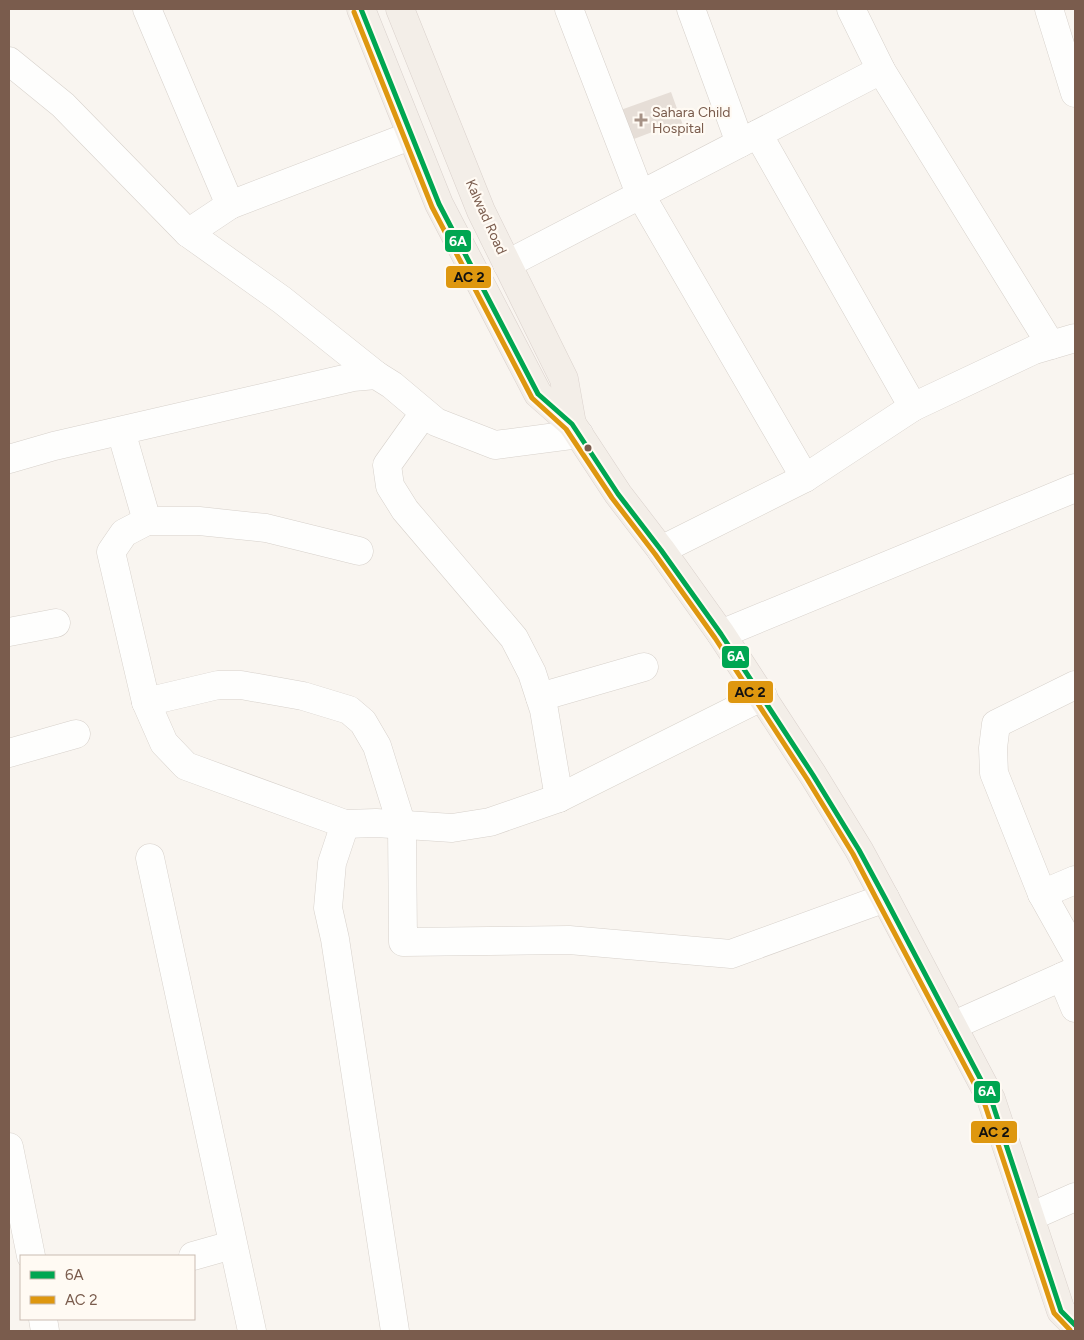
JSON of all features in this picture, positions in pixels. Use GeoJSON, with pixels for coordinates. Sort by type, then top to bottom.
{"type":"FeatureCollection","features":[{"type":"Feature","properties":{"kind":"main road","name":"Kalwad Road"},"geometry":{"type":"LineString","coordinates":[[361,9],[410,136],[439,204],[538,394],[576,429],[618,494],[721,634],[763,696],[859,850],[885,898],[991,1099],[1066,1323]]}},
{"type":"Feature","properties":{"kind":"main road","name":"Kalwad Road"},"geometry":{"type":"LineString","coordinates":[[400,9],[481,211],[564,379],[576,429]]}},
{"type":"Feature","properties":{"kind":"street"},"geometry":{"type":"LineString","coordinates":[[147,9],[230,205]]}},
{"type":"Feature","properties":{"kind":"street"},"geometry":{"type":"LineString","coordinates":[[569,9],[640,194],[805,478]]}},
{"type":"Feature","properties":{"kind":"street"},"geometry":{"type":"LineString","coordinates":[[691,9],[749,138],[914,407]]}},
{"type":"Feature","properties":{"kind":"street"},"geometry":{"type":"LineString","coordinates":[[661,550],[805,478],[914,407],[1034,350],[1063,342],[881,70],[851,9]]}},
{"type":"Feature","properties":{"kind":"street"},"geometry":{"type":"LineString","coordinates":[[1049,9],[1075,93]]}},
{"type":"Feature","properties":{"kind":"street"},"geometry":{"type":"LineString","coordinates":[[9,61],[63,105],[188,233],[282,300],[376,375],[392,385],[436,422],[496,445],[576,429]]}},
{"type":"Feature","properties":{"kind":"street"},"geometry":{"type":"LineString","coordinates":[[507,264],[881,70]]}},
{"type":"Feature","properties":{"kind":"street"},"geometry":{"type":"LineString","coordinates":[[188,233],[230,205],[410,136]]}},
{"type":"Feature","properties":{"kind":"street"},"geometry":{"type":"LineString","coordinates":[[9,459],[353,377],[376,375]]}},
{"type":"Feature","properties":{"kind":"street"},"geometry":{"type":"LineString","coordinates":[[424,413],[387,465],[390,486],[405,510],[514,638],[532,673],[544,710],[559,798]]}},
{"type":"Feature","properties":{"kind":"street"},"geometry":{"type":"LineString","coordinates":[[121,431],[147,521]]}},
{"type":"Feature","properties":{"kind":"street"},"geometry":{"type":"LineString","coordinates":[[721,634],[1075,488]]}},
{"type":"Feature","properties":{"kind":"street"},"geometry":{"type":"LineString","coordinates":[[358,552],[266,528],[199,521],[147,521],[124,533],[111,552],[146,702],[164,743],[186,766],[345,824],[376,823],[452,828],[490,822],[559,798],[763,696]]}},
{"type":"Feature","properties":{"kind":"street"},"geometry":{"type":"LineString","coordinates":[[9,632],[56,623]]}},
{"type":"Feature","properties":{"kind":"street"},"geometry":{"type":"LineString","coordinates":[[540,697],[644,667]]}},
{"type":"Feature","properties":{"kind":"street"},"geometry":{"type":"LineString","coordinates":[[146,702],[218,685],[241,685],[303,696],[349,710],[363,722],[377,746],[402,826],[402,942],[568,940],[731,954],[885,898]]}},
{"type":"Feature","properties":{"kind":"street"},"geometry":{"type":"LineString","coordinates":[[1075,685],[996,724],[993,748],[994,773],[1042,894],[1075,953]]}},
{"type":"Feature","properties":{"kind":"street"},"geometry":{"type":"LineString","coordinates":[[9,753],[76,734]]}},
{"type":"Feature","properties":{"kind":"street"},"geometry":{"type":"LineString","coordinates":[[345,824],[332,863],[328,908],[338,958],[395,1331]]}},
{"type":"Feature","properties":{"kind":"street"},"geometry":{"type":"LineString","coordinates":[[150,858],[252,1331]]}},
{"type":"Feature","properties":{"kind":"street"},"geometry":{"type":"LineString","coordinates":[[1042,894],[1075,880]]}},
{"type":"Feature","properties":{"kind":"street"},"geometry":{"type":"LineString","coordinates":[[952,1026],[1069,974],[1075,1008]]}},
{"type":"Feature","properties":{"kind":"street"},"geometry":{"type":"LineString","coordinates":[[9,1147],[31,1255]]}},
{"type":"Feature","properties":{"kind":"street"},"geometry":{"type":"LineString","coordinates":[[1030,1217],[1075,1197]]}},
{"type":"Feature","properties":{"kind":"street"},"geometry":{"type":"LineString","coordinates":[[195,1255],[232,1245]]}},
{"type":"Feature","properties":{"kind":"building"},"geometry":{"type":"Polygon","coordinates":[[[671,92],[684,128],[671,133],[668,126],[626,142],[615,112],[671,92]]]}},
{"type":"Feature","properties":{"kind":"transit line","name":"6A"},"geometry":{"type":"LineString","coordinates":[[361,9],[439,204],[538,394],[572,424],[618,494],[721,634],[813,775],[859,850],[991,1099],[1061,1311],[1075,1325]]}},
{"type":"Feature","properties":{"kind":"transit line"},"geometry":{"type":"LineString","coordinates":[[354,12],[432,207],[532,398],[566,429],[612,498],[715,638],[807,779],[853,854],[984,1102],[1054,1313],[1070,1330]]}},
{"type":"Feature","properties":{"kind":"place","name":"Sahara Child Hospital"},"geometry":{"type":"Point","coordinates":[641,120]}}]}
